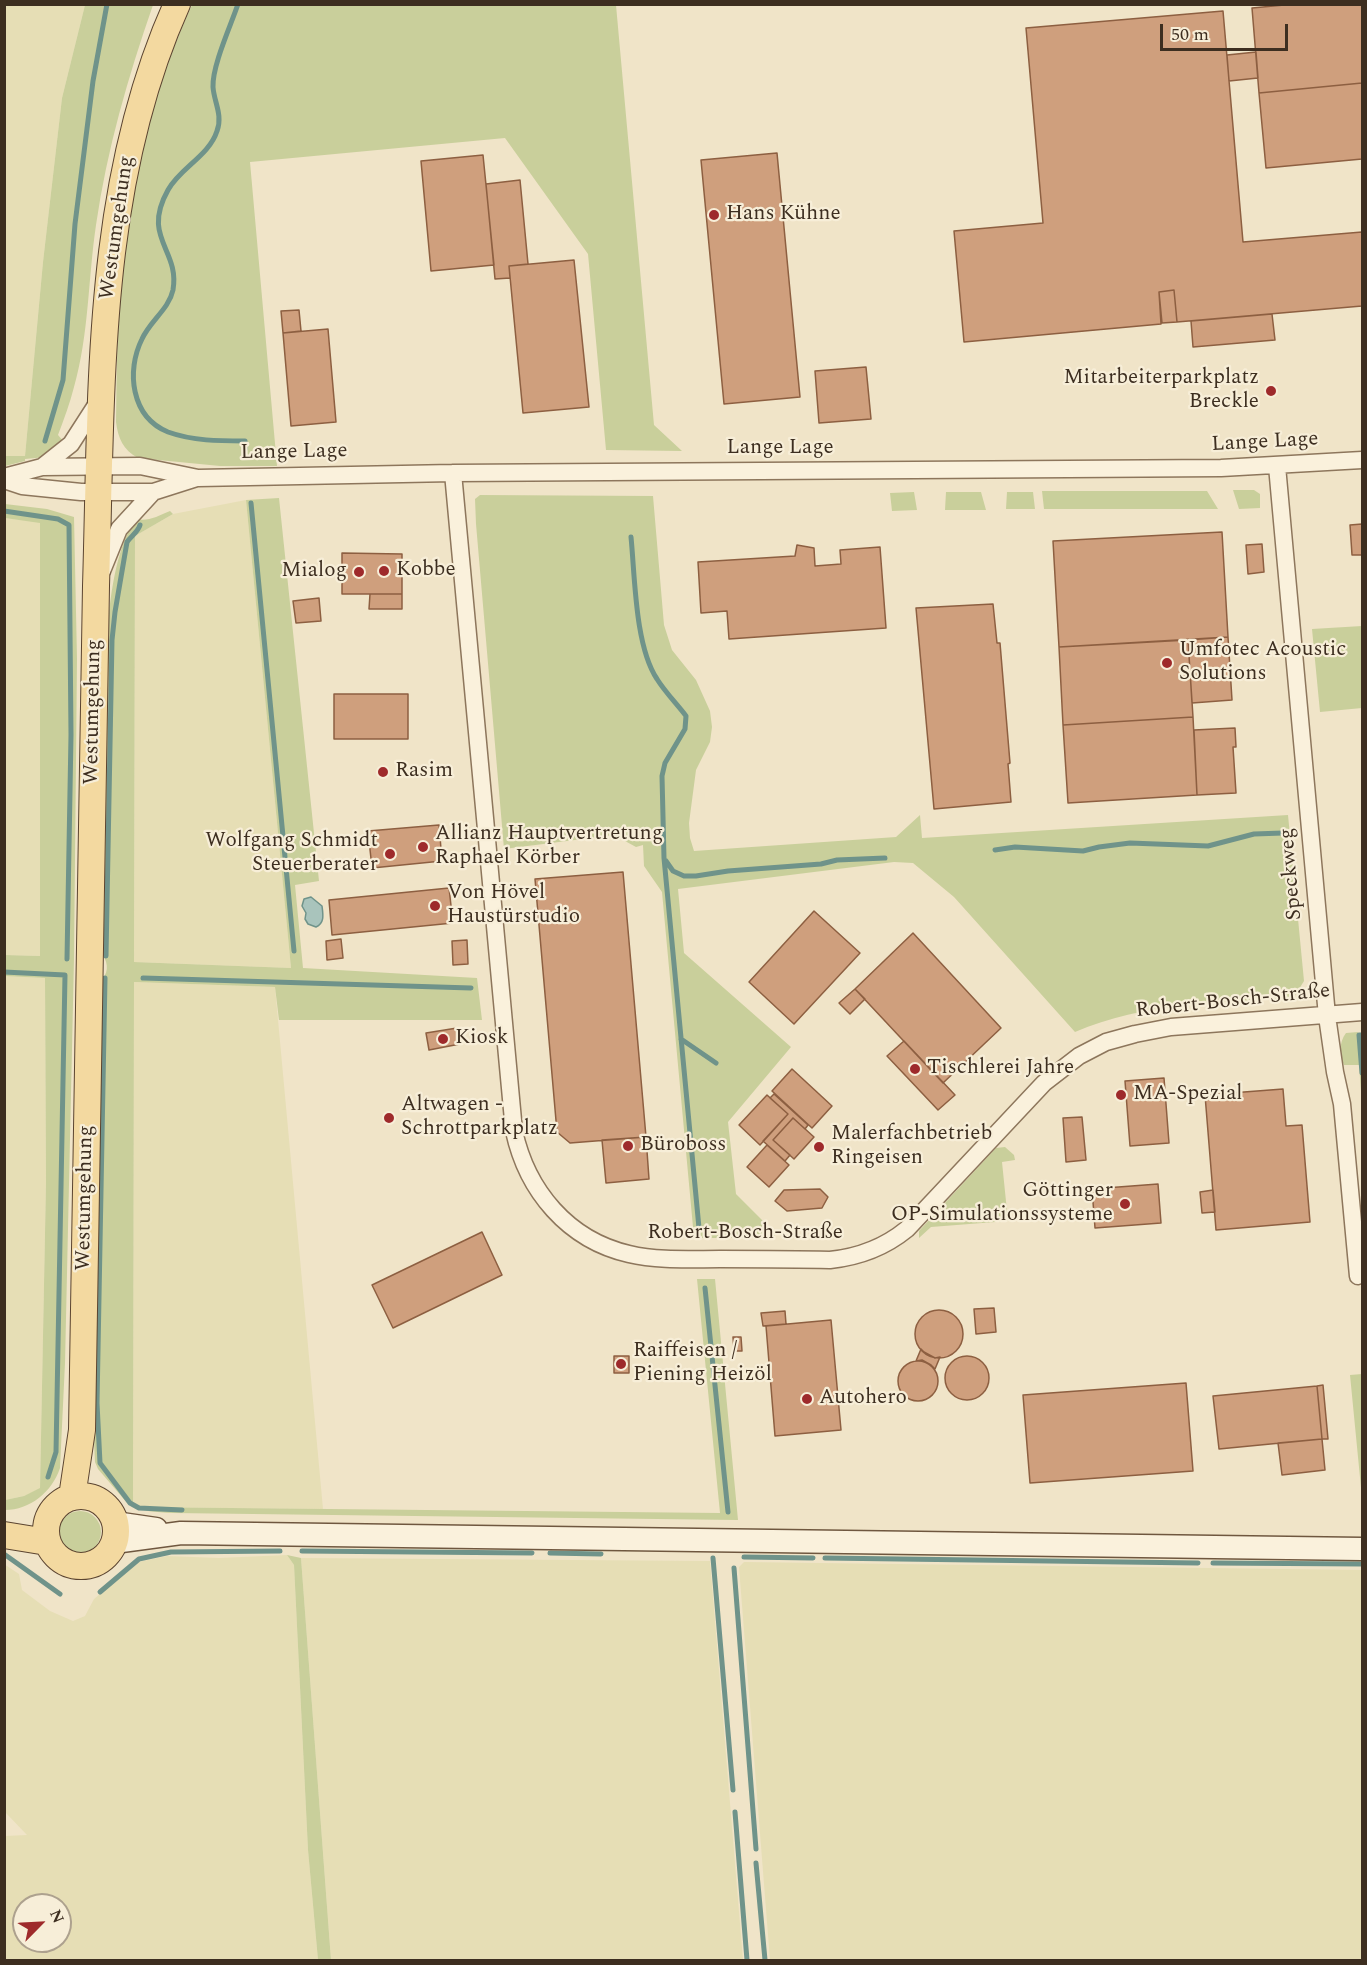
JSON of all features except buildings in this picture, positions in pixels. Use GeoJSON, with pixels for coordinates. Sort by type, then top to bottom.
{"type":"FeatureCollection","features":[{"type":"Feature","properties":{"kind":"main road","name":"Westumgehung"},"geometry":{"type":"LineString","coordinates":[[82,1497],[96,586],[108,283],[122,184],[146,86],[177,4]]}},
{"type":"Feature","properties":{"kind":"main road"},"geometry":{"type":"LineString","coordinates":[[82,1497],[107,1508],[115,1532],[112,1549],[102,1560],[81,1567],[62,1562],[52,1553],[47,1532],[56,1506],[82,1497]]}},
{"type":"Feature","properties":{"kind":"main road"},"geometry":{"type":"LineString","coordinates":[[4,1528],[47,1532]]}},
{"type":"Feature","properties":{"kind":"main road"},"geometry":{"type":"LineString","coordinates":[[4,1534],[47,1532]]}},
{"type":"Feature","properties":{"kind":"main road"},"geometry":{"type":"LineString","coordinates":[[115,1532],[1362,1549]]}},
{"type":"Feature","properties":{"kind":"street"},"geometry":{"type":"LineString","coordinates":[[4,478],[42,467],[71,444],[102,396]]}},
{"type":"Feature","properties":{"kind":"street","name":"Lange Lage"},"geometry":{"type":"LineString","coordinates":[[99,479],[140,466],[198,478],[453,473],[1277,466],[1362,460]]}},
{"type":"Feature","properties":{"kind":"street","name":"Speckweg"},"geometry":{"type":"LineString","coordinates":[[1277,466],[1327,1016],[1342,1104],[1358,1276]]}},
{"type":"Feature","properties":{"kind":"street"},"geometry":{"type":"LineString","coordinates":[[42,467],[99,479]]}},
{"type":"Feature","properties":{"kind":"street","name":"Robert-Bosch-Straße"},"geometry":{"type":"LineString","coordinates":[[453,473],[514,1131],[525,1169],[540,1194],[558,1216],[584,1236],[629,1255],[656,1258],[830,1260],[856,1256],[891,1242],[907,1229],[1044,1083],[1093,1048],[1120,1037],[1171,1028],[1362,1012]]}},
{"type":"Feature","properties":{"kind":"street"},"geometry":{"type":"LineString","coordinates":[[4,478],[34,487],[81,492],[99,479]]}},
{"type":"Feature","properties":{"kind":"street","name":"Lange Lage"},"geometry":{"type":"LineString","coordinates":[[99,479],[153,492],[198,478]]}},
{"type":"Feature","properties":{"kind":"street"},"geometry":{"type":"LineString","coordinates":[[96,586],[119,529],[153,492]]}},
{"type":"Feature","properties":{"kind":"shaded area"},"geometry":{"type":"Polygon","coordinates":[[[5,5],[85,5],[62,98],[43,262],[25,456],[5,456],[5,5]]]}},
{"type":"Feature","properties":{"kind":"shaded area"},"geometry":{"type":"Polygon","coordinates":[[[246,500],[291,968],[134,962],[135,536],[173,514],[246,500]]]}},
{"type":"Feature","properties":{"kind":"shaded area"},"geometry":{"type":"Polygon","coordinates":[[[5,518],[40,522],[40,956],[5,955],[5,518]]]}},
{"type":"Feature","properties":{"kind":"shaded area"},"geometry":{"type":"Polygon","coordinates":[[[5,976],[45,978],[46,1182],[40,1489],[24,1496],[5,1500],[5,976]]]}},
{"type":"Feature","properties":{"kind":"shaded area"},"geometry":{"type":"Polygon","coordinates":[[[134,982],[275,987],[323,1509],[133,1507],[134,982]]]}},
{"type":"Feature","properties":{"kind":"shaded area"},"geometry":{"type":"Polygon","coordinates":[[[287,1555],[294,1565],[308,1850],[318,1960],[5,1960],[5,1836],[27,1835],[5,1812],[4,1564],[19,1574],[22,1590],[50,1611],[73,1621],[85,1616],[94,1599],[138,1562],[167,1556],[219,1558],[287,1555]]]}},
{"type":"Feature","properties":{"kind":"shaded area"},"geometry":{"type":"Polygon","coordinates":[[[301,1558],[710,1561],[743,1960],[331,1960],[301,1558]]]}},
{"type":"Feature","properties":{"kind":"shaded area"},"geometry":{"type":"Polygon","coordinates":[[[744,1562],[1362,1570],[1362,1960],[770,1960],[739,1567],[744,1562]]]}},
{"type":"Feature","properties":{"kind":"green space"},"geometry":{"type":"Polygon","coordinates":[[[85,5],[153,5],[127,86],[106,169],[93,245],[83,347],[67,411],[58,435],[64,442],[46,457],[25,459],[25,461],[5,466],[5,456],[25,456],[43,262],[62,98],[85,5]]]}},
{"type":"Feature","properties":{"kind":"green space"},"geometry":{"type":"Polygon","coordinates":[[[192,5],[616,5],[654,425],[682,451],[606,450],[588,254],[505,138],[250,162],[277,466],[220,466],[138,458],[129,451],[120,438],[116,422],[119,305],[126,235],[136,176],[151,117],[169,60],[192,5]]]}},
{"type":"Feature","properties":{"kind":"green space"},"geometry":{"type":"Polygon","coordinates":[[[1233,490],[1254,490],[1260,494],[1260,508],[1239,509],[1233,490]]]}},
{"type":"Feature","properties":{"kind":"green space"},"geometry":{"type":"Polygon","coordinates":[[[1042,491],[1207,491],[1218,509],[1044,509],[1042,491]]]}},
{"type":"Feature","properties":{"kind":"green space"},"geometry":{"type":"Polygon","coordinates":[[[914,492],[917,510],[892,511],[890,493],[914,492]]]}},
{"type":"Feature","properties":{"kind":"green space"},"geometry":{"type":"Polygon","coordinates":[[[946,492],[981,492],[986,510],[945,510],[946,492]]]}},
{"type":"Feature","properties":{"kind":"green space"},"geometry":{"type":"Polygon","coordinates":[[[1007,492],[1033,492],[1035,509],[1006,509],[1007,492]]]}},
{"type":"Feature","properties":{"kind":"green space"},"geometry":{"type":"Polygon","coordinates":[[[480,495],[653,496],[664,625],[672,650],[696,680],[710,711],[712,727],[710,742],[696,770],[689,823],[694,851],[896,837],[920,815],[922,838],[1288,815],[1304,981],[1294,997],[1155,1009],[1101,1022],[1075,1032],[954,897],[913,863],[894,862],[678,889],[684,953],[791,1047],[728,1122],[736,1194],[774,1232],[775,1238],[694,1238],[662,892],[644,866],[643,845],[636,847],[614,835],[504,849],[476,524],[475,499],[480,495]]]}},
{"type":"Feature","properties":{"kind":"green space"},"geometry":{"type":"Polygon","coordinates":[[[279,498],[319,881],[295,885],[303,968],[477,978],[482,1020],[279,1020],[275,987],[134,982],[133,1507],[98,1469],[95,1462],[92,1397],[102,980],[107,969],[101,951],[106,667],[111,600],[116,568],[124,541],[136,519],[149,519],[170,511],[173,514],[135,536],[134,962],[291,968],[246,500],[279,498]]]}},
{"type":"Feature","properties":{"kind":"green space"},"geometry":{"type":"Polygon","coordinates":[[[5,504],[47,509],[74,517],[77,659],[74,959],[65,1363],[60,1468],[52,1485],[39,1498],[23,1507],[5,1510],[5,1500],[24,1496],[40,1488],[46,1182],[45,978],[4,976],[5,955],[40,956],[40,523],[5,518],[5,504]]]}},
{"type":"Feature","properties":{"kind":"green space"},"geometry":{"type":"Polygon","coordinates":[[[1362,626],[1362,708],[1320,712],[1312,629],[1362,626]]]}},
{"type":"Feature","properties":{"kind":"green space"},"geometry":{"type":"Polygon","coordinates":[[[1358,1032],[1359,1036],[1362,1036],[1362,1104],[1359,1065],[1344,1065],[1341,1057],[1341,1044],[1346,1033],[1358,1032]]]}},
{"type":"Feature","properties":{"kind":"green space"},"geometry":{"type":"Polygon","coordinates":[[[1005,1147],[1014,1155],[1015,1160],[1002,1162],[1008,1221],[931,1227],[919,1238],[919,1231],[996,1148],[1005,1147]]]}},
{"type":"Feature","properties":{"kind":"green space"},"geometry":{"type":"Polygon","coordinates":[[[697,1279],[715,1279],[738,1520],[172,1513],[134,1507],[720,1513],[697,1279]]]}},
{"type":"Feature","properties":{"kind":"green space"},"geometry":{"type":"Polygon","coordinates":[[[1362,1374],[1362,1498],[1350,1375],[1362,1374]]]}},
{"type":"Feature","properties":{"kind":"green space"},"geometry":{"type":"Polygon","coordinates":[[[80,1511],[95,1517],[101,1532],[95,1547],[80,1553],[65,1547],[59,1532],[65,1517],[80,1511]]]}},
{"type":"Feature","properties":{"kind":"green space"},"geometry":{"type":"Polygon","coordinates":[[[287,1555],[301,1558],[331,1960],[318,1960],[308,1850],[294,1565],[287,1555]]]}},
{"type":"Feature","properties":{"kind":"water"},"geometry":{"type":"Polygon","coordinates":[[[311,897],[322,906],[322,921],[316,927],[308,924],[302,906],[304,899],[311,897]]]}},
{"type":"Feature","properties":{"kind":"waterway"},"geometry":{"type":"LineString","coordinates":[[45,441],[63,380],[75,224],[93,81],[107,4]]}},
{"type":"Feature","properties":{"kind":"waterway"},"geometry":{"type":"LineString","coordinates":[[238,4],[214,78],[213,87],[219,119],[217,131],[208,148],[173,182],[161,206],[158,220],[174,276],[173,290],[168,303],[142,339],[134,365],[133,379],[139,404],[146,416],[156,425],[168,432],[196,439],[245,441],[245,449]]}},
{"type":"Feature","properties":{"kind":"waterway"},"geometry":{"type":"LineString","coordinates":[[251,503],[294,951]]}},
{"type":"Feature","properties":{"kind":"waterway"},"geometry":{"type":"LineString","coordinates":[[4,511],[58,519],[69,525],[71,735],[67,959]]}},
{"type":"Feature","properties":{"kind":"waterway"},"geometry":{"type":"LineString","coordinates":[[106,956],[112,640],[127,542],[140,525]]}},
{"type":"Feature","properties":{"kind":"waterway"},"geometry":{"type":"LineString","coordinates":[[631,537],[637,611],[644,649],[657,679],[686,716],[685,729],[665,763],[662,776],[664,858],[699,1228]]}},
{"type":"Feature","properties":{"kind":"waterway"},"geometry":{"type":"LineString","coordinates":[[995,850],[1015,847],[1083,851],[1130,843],[1208,846],[1254,834],[1283,833]]}},
{"type":"Feature","properties":{"kind":"waterway"},"geometry":{"type":"LineString","coordinates":[[666,861],[673,871],[684,876],[696,876],[728,871],[821,864],[837,860],[885,858]]}},
{"type":"Feature","properties":{"kind":"waterway"},"geometry":{"type":"LineString","coordinates":[[4,972],[65,975],[56,1452],[48,1477]]}},
{"type":"Feature","properties":{"kind":"waterway"},"geometry":{"type":"LineString","coordinates":[[105,978],[97,1403],[100,1463],[130,1503],[139,1508],[182,1510]]}},
{"type":"Feature","properties":{"kind":"waterway"},"geometry":{"type":"LineString","coordinates":[[143,978],[471,988]]}},
{"type":"Feature","properties":{"kind":"waterway"},"geometry":{"type":"LineString","coordinates":[[1362,1035],[1359,1035],[1362,1073]]}},
{"type":"Feature","properties":{"kind":"waterway"},"geometry":{"type":"LineString","coordinates":[[681,1039],[716,1063]]}},
{"type":"Feature","properties":{"kind":"waterway"},"geometry":{"type":"LineString","coordinates":[[705,1288],[728,1512]]}},
{"type":"Feature","properties":{"kind":"waterway"},"geometry":{"type":"LineString","coordinates":[[100,1592],[139,1559],[171,1552],[280,1551]]}},
{"type":"Feature","properties":{"kind":"waterway"},"geometry":{"type":"LineString","coordinates":[[302,1551],[532,1553]]}},
{"type":"Feature","properties":{"kind":"waterway"},"geometry":{"type":"LineString","coordinates":[[550,1553],[601,1554]]}},
{"type":"Feature","properties":{"kind":"waterway"},"geometry":{"type":"LineString","coordinates":[[4,1554],[60,1594]]}},
{"type":"Feature","properties":{"kind":"waterway"},"geometry":{"type":"LineString","coordinates":[[744,1557],[813,1558]]}},
{"type":"Feature","properties":{"kind":"waterway"},"geometry":{"type":"LineString","coordinates":[[713,1558],[733,1790]]}},
{"type":"Feature","properties":{"kind":"waterway"},"geometry":{"type":"LineString","coordinates":[[825,1558],[1198,1563]]}},
{"type":"Feature","properties":{"kind":"waterway"},"geometry":{"type":"LineString","coordinates":[[1213,1563],[1362,1564]]}},
{"type":"Feature","properties":{"kind":"waterway"},"geometry":{"type":"LineString","coordinates":[[734,1568],[756,1849]]}},
{"type":"Feature","properties":{"kind":"waterway"},"geometry":{"type":"LineString","coordinates":[[735,1812],[747,1960]]}},
{"type":"Feature","properties":{"kind":"waterway"},"geometry":{"type":"LineString","coordinates":[[756,1863],[765,1960]]}},
{"type":"Feature","properties":{"kind":"place","name":"Hans Kühne"},"geometry":{"type":"Point","coordinates":[714,215]}},
{"type":"Feature","properties":{"kind":"place","name":"Mitarbeiterparkplatz Breckle"},"geometry":{"type":"Point","coordinates":[1271,391]}},
{"type":"Feature","properties":{"kind":"place","name":"Kobbe"},"geometry":{"type":"Point","coordinates":[384,571]}},
{"type":"Feature","properties":{"kind":"place","name":"Mialog"},"geometry":{"type":"Point","coordinates":[359,572]}},
{"type":"Feature","properties":{"kind":"place","name":"Umfotec Acoustic Solutions"},"geometry":{"type":"Point","coordinates":[1167,663]}},
{"type":"Feature","properties":{"kind":"place","name":"Rasim"},"geometry":{"type":"Point","coordinates":[383,772]}},
{"type":"Feature","properties":{"kind":"place","name":"Allianz Hauptvertretung Raphael Körber"},"geometry":{"type":"Point","coordinates":[423,847]}},
{"type":"Feature","properties":{"kind":"place","name":"Wolfgang Schmidt Steuerberater"},"geometry":{"type":"Point","coordinates":[390,854]}},
{"type":"Feature","properties":{"kind":"place","name":"Von Hövel Haustürstudio"},"geometry":{"type":"Point","coordinates":[435,906]}},
{"type":"Feature","properties":{"kind":"place","name":"Kiosk"},"geometry":{"type":"Point","coordinates":[443,1039]}},
{"type":"Feature","properties":{"kind":"place","name":"Tischlerei Jahre"},"geometry":{"type":"Point","coordinates":[915,1069]}},
{"type":"Feature","properties":{"kind":"place","name":"MA-Spezial"},"geometry":{"type":"Point","coordinates":[1121,1095]}},
{"type":"Feature","properties":{"kind":"place","name":"Altwagen - Schrottparkplatz"},"geometry":{"type":"Point","coordinates":[389,1118]}},
{"type":"Feature","properties":{"kind":"place","name":"Büroboss"},"geometry":{"type":"Point","coordinates":[628,1146]}},
{"type":"Feature","properties":{"kind":"place","name":"Malerfachbetrieb Ringeisen"},"geometry":{"type":"Point","coordinates":[819,1147]}},
{"type":"Feature","properties":{"kind":"place","name":"Göttinger OP-Simulationssysteme"},"geometry":{"type":"Point","coordinates":[1125,1204]}},
{"type":"Feature","properties":{"kind":"place","name":"Raiffeisen / Piening Heizöl"},"geometry":{"type":"Point","coordinates":[621,1364]}},
{"type":"Feature","properties":{"kind":"place","name":"Autohero"},"geometry":{"type":"Point","coordinates":[807,1399]}}]}
